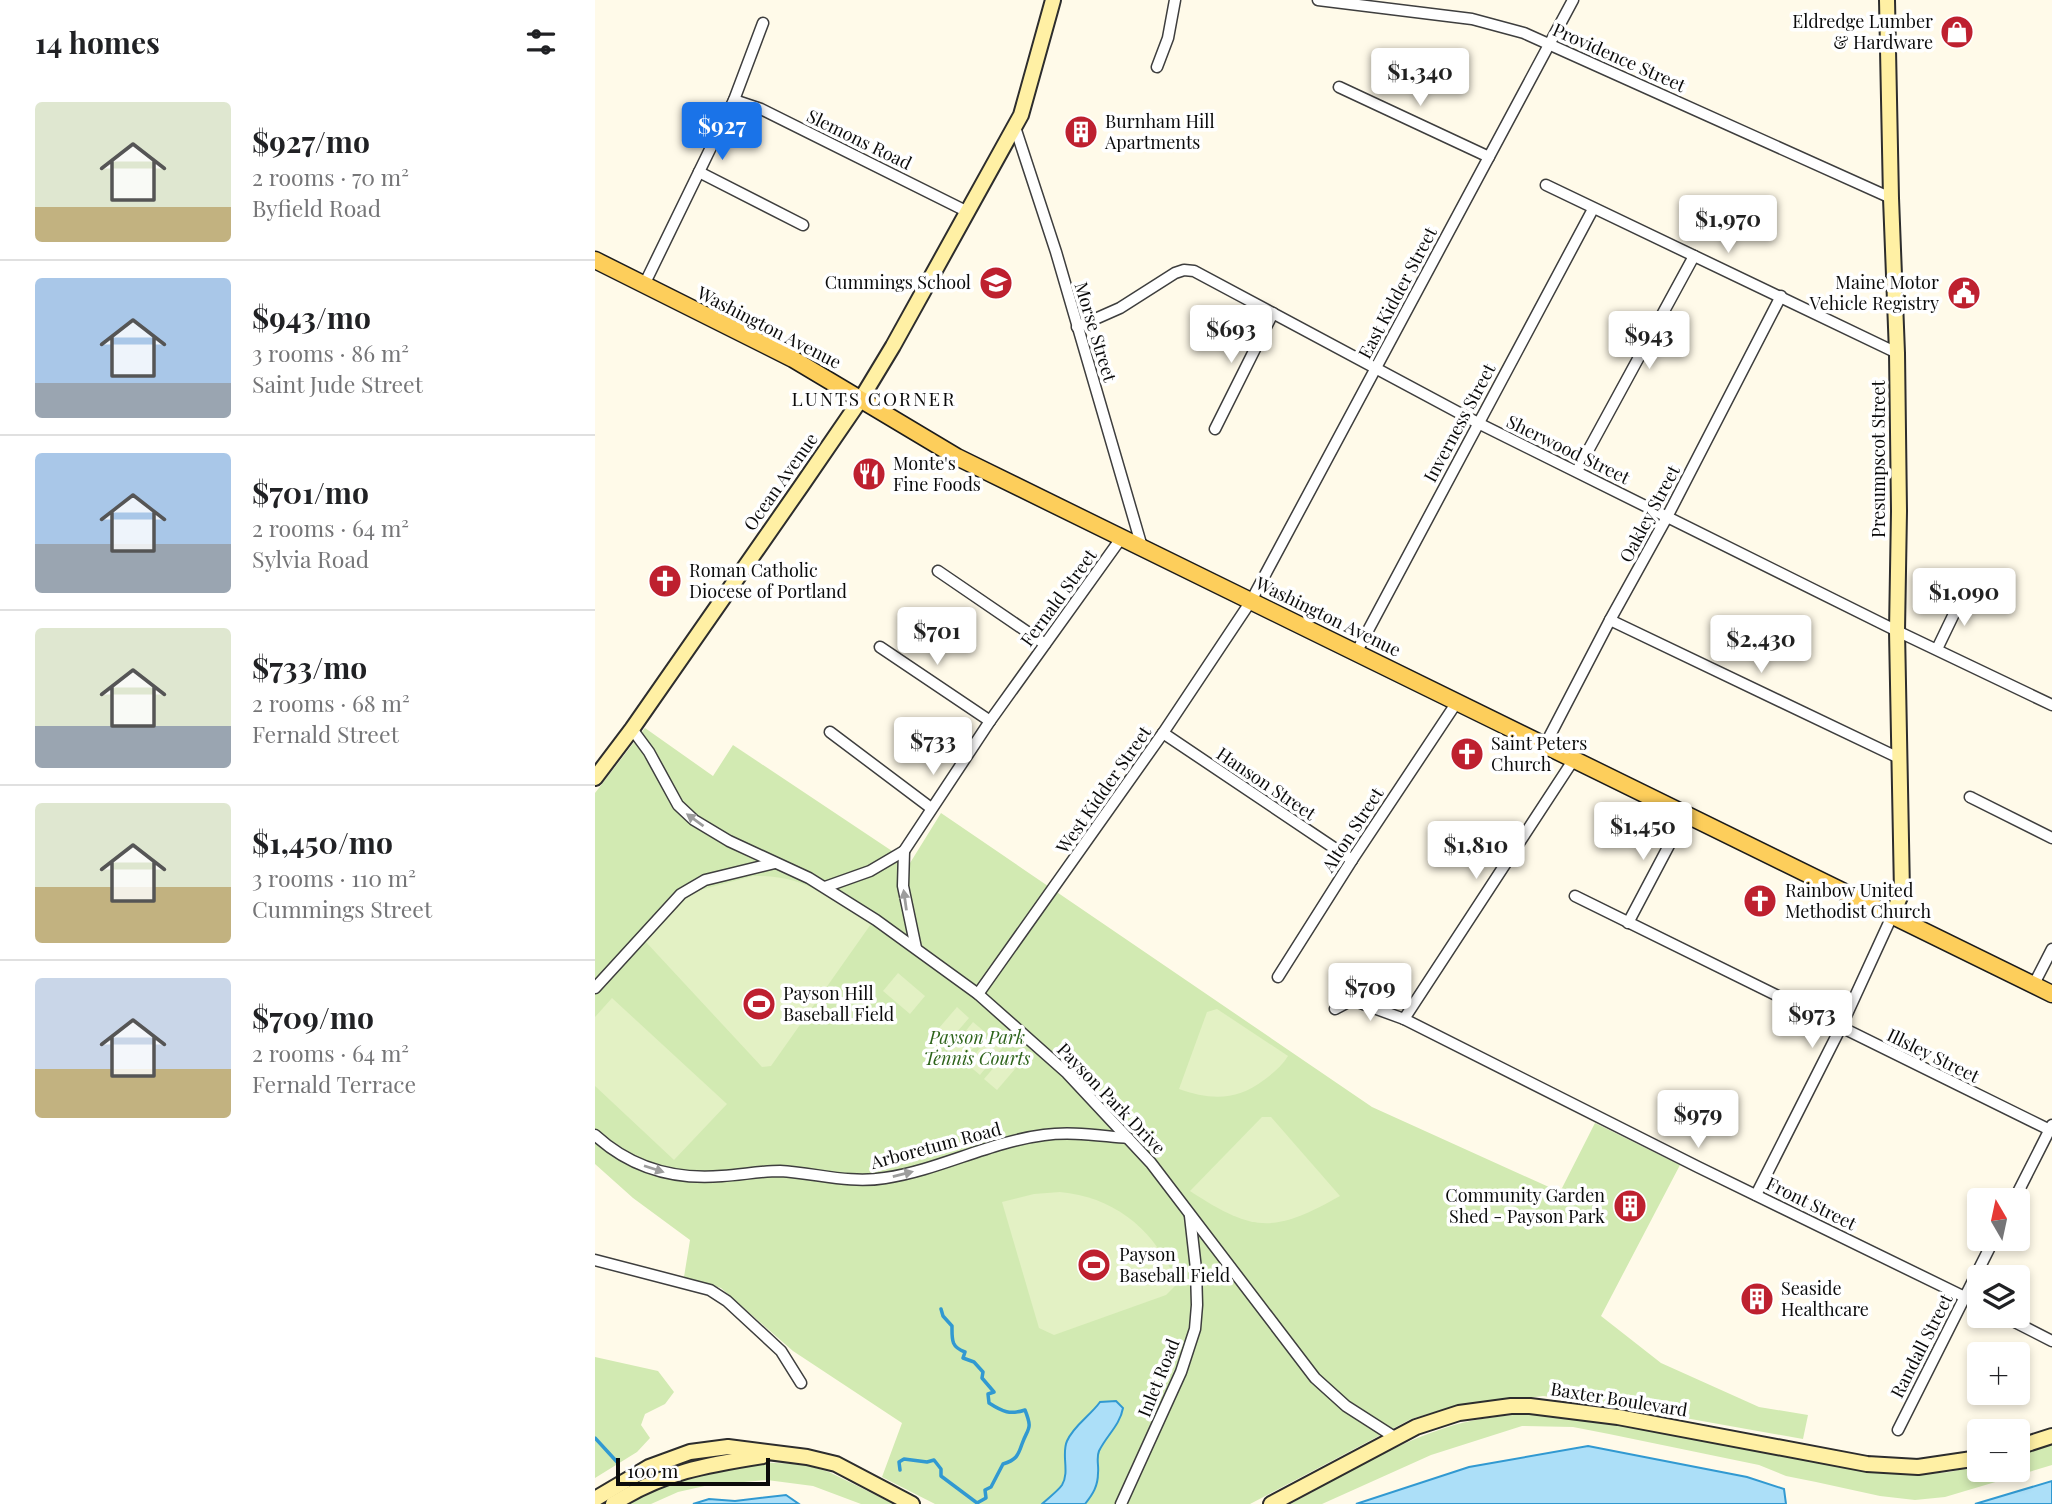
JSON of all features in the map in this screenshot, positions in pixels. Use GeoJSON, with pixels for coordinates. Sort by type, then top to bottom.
{"type":"FeatureCollection","features":[{"type":"Feature","properties":{"kind":"main road","name":"Washington Avenue"},"geometry":{"type":"LineString","coordinates":[[595,260],[793,359],[957,457],[2052,994]]}},
{"type":"Feature","properties":{"kind":"street","name":"Ocean Avenue"},"geometry":{"type":"LineString","coordinates":[[597,772],[632,730],[861,399],[1014,127],[1026,100],[1053,0]]}},
{"type":"Feature","properties":{"kind":"street"},"geometry":{"type":"LineString","coordinates":[[1157,67],[1168,38],[1175,0]]}},
{"type":"Feature","properties":{"kind":"street","name":"Providence Street"},"geometry":{"type":"LineString","coordinates":[[1318,0],[1491,23],[1550,44],[1891,198]]}},
{"type":"Feature","properties":{"kind":"street","name":"East Kidder Street"},"geometry":{"type":"LineString","coordinates":[[1251,601],[1573,0]]}},
{"type":"Feature","properties":{"kind":"street","name":"Presumpscot Street"},"geometry":{"type":"LineString","coordinates":[[1887,0],[1897,353],[1897,631],[1902,892],[1892,916]]}},
{"type":"Feature","properties":{"kind":"street"},"geometry":{"type":"LineString","coordinates":[[644,285],[734,100],[763,23]]}},
{"type":"Feature","properties":{"kind":"street"},"geometry":{"type":"LineString","coordinates":[[1339,87],[1489,157]]}},
{"type":"Feature","properties":{"kind":"street","name":"Slemons Road"},"geometry":{"type":"LineString","coordinates":[[734,100],[761,110],[968,212]]}},
{"type":"Feature","properties":{"kind":"street","name":"Morse Street"},"geometry":{"type":"LineString","coordinates":[[1014,127],[1142,547]]}},
{"type":"Feature","properties":{"kind":"street"},"geometry":{"type":"LineString","coordinates":[[699,172],[803,225]]}},
{"type":"Feature","properties":{"kind":"street"},"geometry":{"type":"LineString","coordinates":[[1546,185],[1897,353]]}},
{"type":"Feature","properties":{"kind":"street","name":"Inverness Street"},"geometry":{"type":"LineString","coordinates":[[1356,653],[1593,209]]}},
{"type":"Feature","properties":{"kind":"street"},"geometry":{"type":"LineString","coordinates":[[1577,471],[1694,256]]}},
{"type":"Feature","properties":{"kind":"street","name":"Sherwood Street"},"geometry":{"type":"LineString","coordinates":[[1077,327],[1120,308],[1175,273],[1184,270],[1203,275],[1478,423],[2052,705]]}},
{"type":"Feature","properties":{"kind":"street","name":"Oakley Street"},"geometry":{"type":"LineString","coordinates":[[1545,745],[1781,296]]}},
{"type":"Feature","properties":{"kind":"street"},"geometry":{"type":"LineString","coordinates":[[1215,429],[1273,313]]}},
{"type":"Feature","properties":{"kind":"street","name":"Fernald Street"},"geometry":{"type":"LineString","coordinates":[[825,887],[870,870],[904,851],[991,721],[1122,537]]}},
{"type":"Feature","properties":{"kind":"street"},"geometry":{"type":"LineString","coordinates":[[938,571],[1045,644]]}},
{"type":"Feature","properties":{"kind":"street"},"geometry":{"type":"LineString","coordinates":[[1937,649],[1964,593]]}},
{"type":"Feature","properties":{"kind":"street","name":"West Kidder Street"},"geometry":{"type":"LineString","coordinates":[[978,995],[1163,733],[1251,601]]}},
{"type":"Feature","properties":{"kind":"street"},"geometry":{"type":"LineString","coordinates":[[1610,620],[1899,758]]}},
{"type":"Feature","properties":{"kind":"street"},"geometry":{"type":"LineString","coordinates":[[880,647],[991,721]]}},
{"type":"Feature","properties":{"kind":"street","name":"Alton Street"},"geometry":{"type":"LineString","coordinates":[[1279,977],[1352,860],[1457,702]]}},
{"type":"Feature","properties":{"kind":"street","name":"Payson Park Drive"},"geometry":{"type":"LineString","coordinates":[[632,730],[649,752],[671,794],[686,813],[712,831],[825,887],[916,948],[978,995],[1067,1073],[1151,1163],[1315,1378],[1346,1406],[1396,1438]]}},
{"type":"Feature","properties":{"kind":"street"},"geometry":{"type":"LineString","coordinates":[[830,732],[931,808]]}},
{"type":"Feature","properties":{"kind":"street","name":"Hanson Street"},"geometry":{"type":"LineString","coordinates":[[1163,733],[1352,860]]}},
{"type":"Feature","properties":{"kind":"street"},"geometry":{"type":"LineString","coordinates":[[1404,1019],[1574,759]]}},
{"type":"Feature","properties":{"kind":"street"},"geometry":{"type":"LineString","coordinates":[[1970,797],[2052,838]]}},
{"type":"Feature","properties":{"kind":"street"},"geometry":{"type":"LineString","coordinates":[[1628,923],[1685,815]]}},
{"type":"Feature","properties":{"kind":"street"},"geometry":{"type":"LineString","coordinates":[[904,851],[903,886],[916,948]]}},
{"type":"Feature","properties":{"kind":"street"},"geometry":{"type":"LineString","coordinates":[[595,988],[681,894],[705,880],[776,863]]}},
{"type":"Feature","properties":{"kind":"street","name":"Illsley Street"},"geometry":{"type":"LineString","coordinates":[[1575,897],[2051,1128]]}},
{"type":"Feature","properties":{"kind":"street"},"geometry":{"type":"LineString","coordinates":[[1756,1195],[1841,1027],[1892,916]]}},
{"type":"Feature","properties":{"kind":"street"},"geometry":{"type":"LineString","coordinates":[[2034,984],[2052,949]]}},
{"type":"Feature","properties":{"kind":"street","name":"Front Street"},"geometry":{"type":"LineString","coordinates":[[1335,1009],[1352,1000],[1404,1019],[1965,1297]]}},
{"type":"Feature","properties":{"kind":"street"},"geometry":{"type":"LineString","coordinates":[[2020,1188],[2051,1128]]}},
{"type":"Feature","properties":{"kind":"street","name":"Arboretum Road"},"geometry":{"type":"LineString","coordinates":[[595,1135],[633,1161],[683,1177],[776,1171],[850,1181],[903,1175],[989,1148],[1042,1135],[1075,1134],[1128,1138]]}},
{"type":"Feature","properties":{"kind":"street","name":"Inlet Road"},"geometry":{"type":"LineString","coordinates":[[1121,1504],[1181,1372],[1195,1329],[1196,1269],[1190,1216]]}},
{"type":"Feature","properties":{"kind":"street","name":"Randall Street"},"geometry":{"type":"LineString","coordinates":[[1898,1430],[1988,1251]]}},
{"type":"Feature","properties":{"kind":"street"},"geometry":{"type":"LineString","coordinates":[[595,1260],[710,1290],[727,1301],[781,1351],[800,1383]]}},
{"type":"Feature","properties":{"kind":"street"},"geometry":{"type":"LineString","coordinates":[[2028,1328],[2052,1340]]}},
{"type":"Feature","properties":{"kind":"street","name":"Baxter Boulevard"},"geometry":{"type":"LineString","coordinates":[[1271,1504],[1416,1427],[1459,1413],[1496,1408],[1530,1406],[1618,1417],[1867,1464],[1918,1467],[1967,1460]]}},
{"type":"Feature","properties":{"kind":"street"},"geometry":{"type":"LineString","coordinates":[[2030,1443],[2052,1436]]}},
{"type":"Feature","properties":{"kind":"street"},"geometry":{"type":"LineString","coordinates":[[595,1499],[649,1467],[690,1452],[728,1447],[807,1457],[836,1464],[912,1504]]}},
{"type":"Feature","properties":{"kind":"street"},"geometry":{"type":"LineString","coordinates":[[613,1504],[644,1486],[687,1469],[782,1454]]}},
{"type":"Feature","properties":{"kind":"green space","name":"Payson Park Tennis Courts"},"geometry":{"type":"Polygon","coordinates":[[[645,728],[713,776],[733,745],[910,863],[941,813],[1372,1107],[1560,1192],[1595,1123],[1680,1165],[1601,1316],[1661,1363],[1759,1407],[1808,1415],[1803,1439],[1607,1404],[1543,1396],[1448,1408],[1411,1419],[1250,1504],[935,1504],[882,1477],[902,1423],[793,1351],[721,1288],[684,1277],[690,1240],[633,1198],[595,1164],[595,793],[645,728]]]}},
{"type":"Feature","properties":{"kind":"green space","name":"Payson Hill Baseball Field"},"geometry":{"type":"Polygon","coordinates":[[[753,876],[788,879],[802,884],[829,897],[871,924],[771,1066],[762,1067],[645,941],[686,898],[700,890],[753,876]]]}},
{"type":"Feature","properties":{"kind":"green space"},"geometry":{"type":"Polygon","coordinates":[[[898,973],[925,996],[910,1014],[883,991],[898,973]]]}},
{"type":"Feature","properties":{"kind":"green space"},"geometry":{"type":"Polygon","coordinates":[[[612,998],[727,1104],[674,1160],[595,1086],[595,1017],[612,998]]]}},
{"type":"Feature","properties":{"kind":"green space"},"geometry":{"type":"Polygon","coordinates":[[[957,1007],[969,1018],[945,1046],[933,1035],[957,1007]]]}},
{"type":"Feature","properties":{"kind":"green space"},"geometry":{"type":"Polygon","coordinates":[[[1217,1009],[1288,1056],[1264,1080],[1244,1092],[1212,1097],[1179,1089],[1207,1012],[1217,1009]]]}},
{"type":"Feature","properties":{"kind":"green space"},"geometry":{"type":"Polygon","coordinates":[[[973,1022],[986,1033],[962,1061],[950,1050],[973,1022]]]}},
{"type":"Feature","properties":{"kind":"green space"},"geometry":{"type":"Polygon","coordinates":[[[990,1036],[1003,1047],[980,1075],[967,1064],[990,1036]]]}},
{"type":"Feature","properties":{"kind":"green space"},"geometry":{"type":"Polygon","coordinates":[[[1008,1051],[1021,1062],[997,1090],[984,1079],[1008,1051]]]}},
{"type":"Feature","properties":{"kind":"green space"},"geometry":{"type":"Polygon","coordinates":[[[1262,1117],[1271,1117],[1340,1196],[1298,1217],[1264,1223],[1231,1215],[1190,1191],[1262,1117]]]}},
{"type":"Feature","properties":{"kind":"green space","name":"Payson Baseball Field"},"geometry":{"type":"Polygon","coordinates":[[[1060,1192],[1099,1201],[1132,1220],[1158,1248],[1177,1284],[1166,1295],[1054,1335],[1039,1328],[1002,1202],[1034,1194],[1060,1192]]]}},
{"type":"Feature","properties":{"kind":"green space"},"geometry":{"type":"Polygon","coordinates":[[[595,1357],[658,1371],[674,1392],[665,1404],[645,1414],[641,1425],[650,1438],[637,1452],[595,1478],[595,1357]]]}},
{"type":"Feature","properties":{"kind":"green space"},"geometry":{"type":"Polygon","coordinates":[[[1539,1413],[1623,1424],[1871,1472],[1915,1475],[1967,1468],[1967,1482],[1995,1482],[1945,1497],[1915,1500],[1880,1496],[1786,1476],[1759,1465],[1573,1427],[1522,1426],[1431,1455],[1322,1504],[1290,1504],[1370,1460],[1432,1432],[1475,1420],[1539,1413]]]}},
{"type":"Feature","properties":{"kind":"green space"},"geometry":{"type":"Polygon","coordinates":[[[2052,1445],[2052,1465],[2030,1472],[2030,1451],[2052,1445]]]}},
{"type":"Feature","properties":{"kind":"green space"},"geometry":{"type":"Polygon","coordinates":[[[744,1462],[802,1464],[829,1472],[894,1504],[861,1504],[813,1486],[767,1480],[709,1485],[678,1492],[651,1504],[615,1504],[640,1490],[744,1462]]]}},
{"type":"Feature","properties":{"kind":"water"},"geometry":{"type":"Polygon","coordinates":[[[1116,1401],[1123,1408],[1116,1425],[1099,1451],[1097,1482],[1088,1500],[1085,1504],[1042,1504],[1064,1480],[1065,1446],[1074,1430],[1100,1402],[1116,1401]]]}},
{"type":"Feature","properties":{"kind":"water"},"geometry":{"type":"Polygon","coordinates":[[[1588,1446],[1747,1477],[1784,1489],[1786,1504],[1356,1504],[1469,1467],[1588,1446]]]}},
{"type":"Feature","properties":{"kind":"water"},"geometry":{"type":"Polygon","coordinates":[[[2052,1481],[2052,1504],[1975,1504],[2052,1481]]]}},
{"type":"Feature","properties":{"kind":"water"},"geometry":{"type":"Polygon","coordinates":[[[786,1495],[799,1504],[693,1504],[709,1499],[735,1501],[786,1495]]]}},
{"type":"Feature","properties":{"kind":"waterway"},"geometry":{"type":"LineString","coordinates":[[900,1470],[899,1462],[904,1459],[927,1462],[934,1460],[941,1469],[941,1476],[977,1503],[986,1498],[985,1490],[991,1487],[1003,1464],[1018,1455],[1029,1428],[1025,1410],[1007,1412],[989,1403],[988,1394],[994,1392],[982,1378],[983,1372],[974,1362],[963,1358],[965,1352],[955,1345],[952,1326],[943,1316],[941,1309]]}},
{"type":"Feature","properties":{"kind":"waterway"},"geometry":{"type":"LineString","coordinates":[[595,1438],[618,1463]]}},
{"type":"Feature","properties":{"kind":"place","name":"Eldredge Lumber & Hardware"},"geometry":{"type":"Point","coordinates":[1957,32]}},
{"type":"Feature","properties":{"kind":"place","name":"Burnham Hill Apartments"},"geometry":{"type":"Point","coordinates":[1081,132]}},
{"type":"Feature","properties":{"kind":"place","name":"Cummings School"},"geometry":{"type":"Point","coordinates":[996,283]}},
{"type":"Feature","properties":{"kind":"place","name":"Maine Motor Vehicle Registry"},"geometry":{"type":"Point","coordinates":[1964,293]}},
{"type":"Feature","properties":{"kind":"place","name":"Monte's Fine Foods"},"geometry":{"type":"Point","coordinates":[869,474]}},
{"type":"Feature","properties":{"kind":"place","name":"Roman Catholic Diocese of Portland"},"geometry":{"type":"Point","coordinates":[665,581]}},
{"type":"Feature","properties":{"kind":"place","name":"Saint Peters Church"},"geometry":{"type":"Point","coordinates":[1467,754]}},
{"type":"Feature","properties":{"kind":"place","name":"Rainbow United Methodist Church"},"geometry":{"type":"Point","coordinates":[1760,901]}},
{"type":"Feature","properties":{"kind":"place","name":"Payson Hill Baseball Field"},"geometry":{"type":"Point","coordinates":[759,1004]}},
{"type":"Feature","properties":{"kind":"place","name":"Community Garden Shed - Payson Park"},"geometry":{"type":"Point","coordinates":[1630,1206]}},
{"type":"Feature","properties":{"kind":"place","name":"Payson Baseball Field"},"geometry":{"type":"Point","coordinates":[1094,1265]}},
{"type":"Feature","properties":{"kind":"place","name":"Seaside Healthcare"},"geometry":{"type":"Point","coordinates":[1757,1299]}},
{"type":"Feature","properties":{"kind":"district","name":"LUNTS CORNER"},"geometry":{"type":"Point","coordinates":[874,399]}}]}
